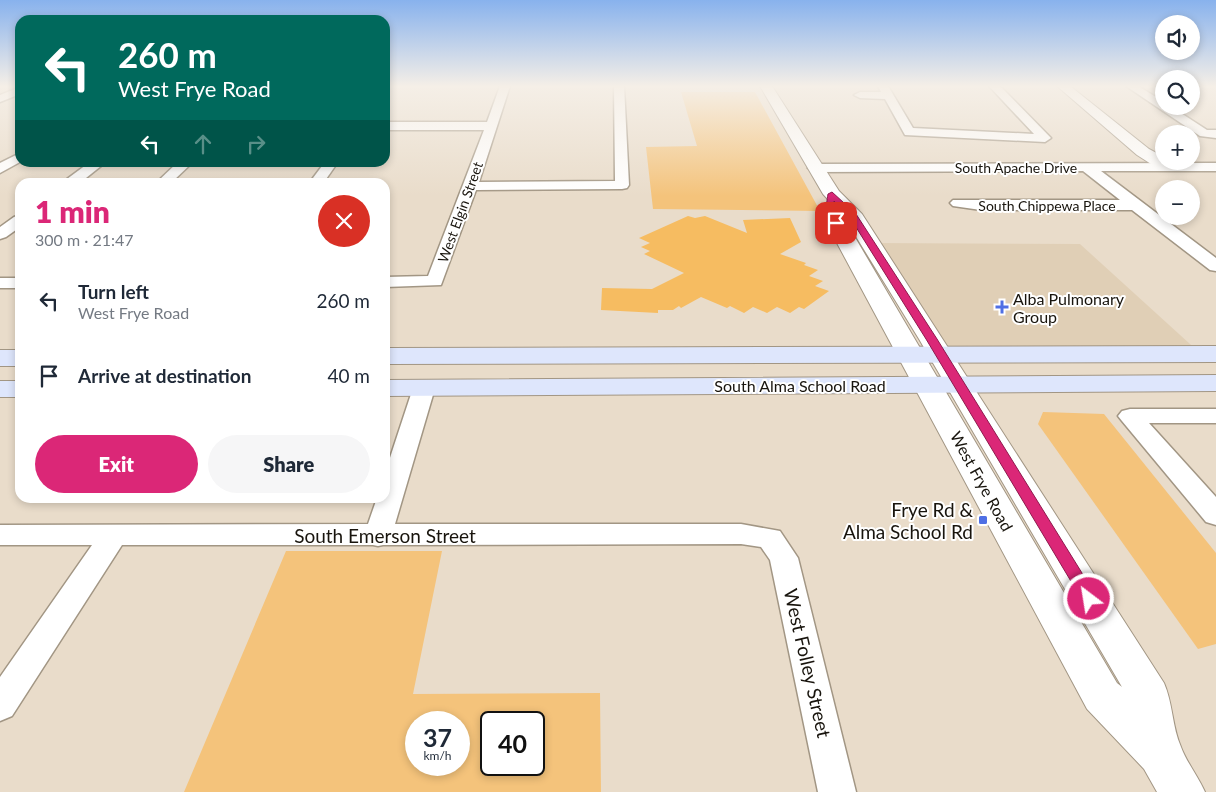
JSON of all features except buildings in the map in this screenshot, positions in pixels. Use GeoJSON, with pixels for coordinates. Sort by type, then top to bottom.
{"type":"FeatureCollection","features":[{"type":"Feature","properties":{"kind":"main road","name":"South Alma School Road"},"geometry":{"type":"LineString","coordinates":[[390,388],[935,370],[1216,354]]}},
{"type":"Feature","properties":{"kind":"main road","name":"South Alma School Road"},"geometry":{"type":"LineString","coordinates":[[390,356],[935,370],[1216,383]]}},
{"type":"Feature","properties":{"kind":"main road"},"geometry":{"type":"LineString","coordinates":[[0,358],[15,358]]}},
{"type":"Feature","properties":{"kind":"main road"},"geometry":{"type":"LineString","coordinates":[[0,389],[15,389]]}},
{"type":"Feature","properties":{"kind":"street","name":"West Elgin Street"},"geometry":{"type":"LineString","coordinates":[[390,282],[435,281],[493,123]]}},
{"type":"Feature","properties":{"kind":"street"},"geometry":{"type":"LineString","coordinates":[[469,186],[622,185],[621,123]]}},
{"type":"Feature","properties":{"kind":"street","name":"West Frye Road"},"geometry":{"type":"LineString","coordinates":[[789,123],[832,194],[829,210],[935,370],[1102,696],[1160,754],[1182,792]]}},
{"type":"Feature","properties":{"kind":"street"},"geometry":{"type":"LineString","coordinates":[[904,123],[909,132],[1045,138],[1030,123]]}},
{"type":"Feature","properties":{"kind":"street"},"geometry":{"type":"LineString","coordinates":[[1108,123],[1138,148],[1155,159]]}},
{"type":"Feature","properties":{"kind":"street"},"geometry":{"type":"LineString","coordinates":[[1192,123],[1210,134]]}},
{"type":"Feature","properties":{"kind":"street"},"geometry":{"type":"LineString","coordinates":[[390,126],[492,126]]}},
{"type":"Feature","properties":{"kind":"street"},"geometry":{"type":"LineString","coordinates":[[0,156],[15,156]]}},
{"type":"Feature","properties":{"kind":"street"},"geometry":{"type":"LineString","coordinates":[[0,168],[15,159]]}},
{"type":"Feature","properties":{"kind":"street","name":"South Apache Drive"},"geometry":{"type":"LineString","coordinates":[[1200,166],[1216,166]]}},
{"type":"Feature","properties":{"kind":"street"},"geometry":{"type":"LineString","coordinates":[[78,178],[93,167]]}},
{"type":"Feature","properties":{"kind":"street"},"geometry":{"type":"LineString","coordinates":[[169,178],[181,167]]}},
{"type":"Feature","properties":{"kind":"street"},"geometry":{"type":"LineString","coordinates":[[320,178],[328,167]]}},
{"type":"Feature","properties":{"kind":"street"},"geometry":{"type":"LineString","coordinates":[[1086,167],[1216,266]]}},
{"type":"Feature","properties":{"kind":"street","name":"South Apache Drive"},"geometry":{"type":"LineString","coordinates":[[816,168],[1155,167]]}},
{"type":"Feature","properties":{"kind":"street","name":"South Chippewa Place"},"geometry":{"type":"LineString","coordinates":[[958,203],[981,205],[1136,205]]}},
{"type":"Feature","properties":{"kind":"street"},"geometry":{"type":"LineString","coordinates":[[0,234],[15,224]]}},
{"type":"Feature","properties":{"kind":"street"},"geometry":{"type":"LineString","coordinates":[[0,283],[15,283]]}},
{"type":"Feature","properties":{"kind":"street"},"geometry":{"type":"LineString","coordinates":[[390,497],[424,388]]}},
{"type":"Feature","properties":{"kind":"street"},"geometry":{"type":"LineString","coordinates":[[1216,416],[1130,416],[1216,515]]}},
{"type":"Feature","properties":{"kind":"street"},"geometry":{"type":"LineString","coordinates":[[378,536],[388,503]]}},
{"type":"Feature","properties":{"kind":"street"},"geometry":{"type":"LineString","coordinates":[[0,706],[115,534]]}},
{"type":"Feature","properties":{"kind":"street","name":"South Emerson Street"},"geometry":{"type":"LineString","coordinates":[[0,535],[378,536],[742,534],[770,538]]}},
{"type":"Feature","properties":{"kind":"street","name":"West Folley Street"},"geometry":{"type":"LineString","coordinates":[[770,538],[784,558],[837,792]]}},
{"type":"Feature","properties":{"kind":"shaded area"},"geometry":{"type":"Polygon","coordinates":[[[690,123],[772,123],[820,211],[653,209],[646,147],[697,146],[690,123]]]}},
{"type":"Feature","properties":{"kind":"shaded area"},"geometry":{"type":"Polygon","coordinates":[[[870,243],[1080,244],[1201,354],[941,355],[870,243]]]}},
{"type":"Feature","properties":{"kind":"shaded area"},"geometry":{"type":"Polygon","coordinates":[[[1043,412],[1104,414],[1216,553],[1216,644],[1198,649],[1038,424],[1043,412]]]}},
{"type":"Feature","properties":{"kind":"shaded area"},"geometry":{"type":"Polygon","coordinates":[[[286,551],[442,551],[413,694],[600,693],[601,792],[184,792],[286,551]]]}},
{"type":"Feature","properties":{"kind":"place","name":"Alba Pulmonary Group"},"geometry":{"type":"Point","coordinates":[1002,307]}},
{"type":"Feature","properties":{"kind":"place","name":"Frye Rd & Alma School Rd"},"geometry":{"type":"Point","coordinates":[983,520]}},
{"type":"Feature","properties":{"kind":"route"},"geometry":{"type":"LineString","coordinates":[[836,223],[829,210],[832,194],[852,214],[931,339],[1089,599]]}}]}
